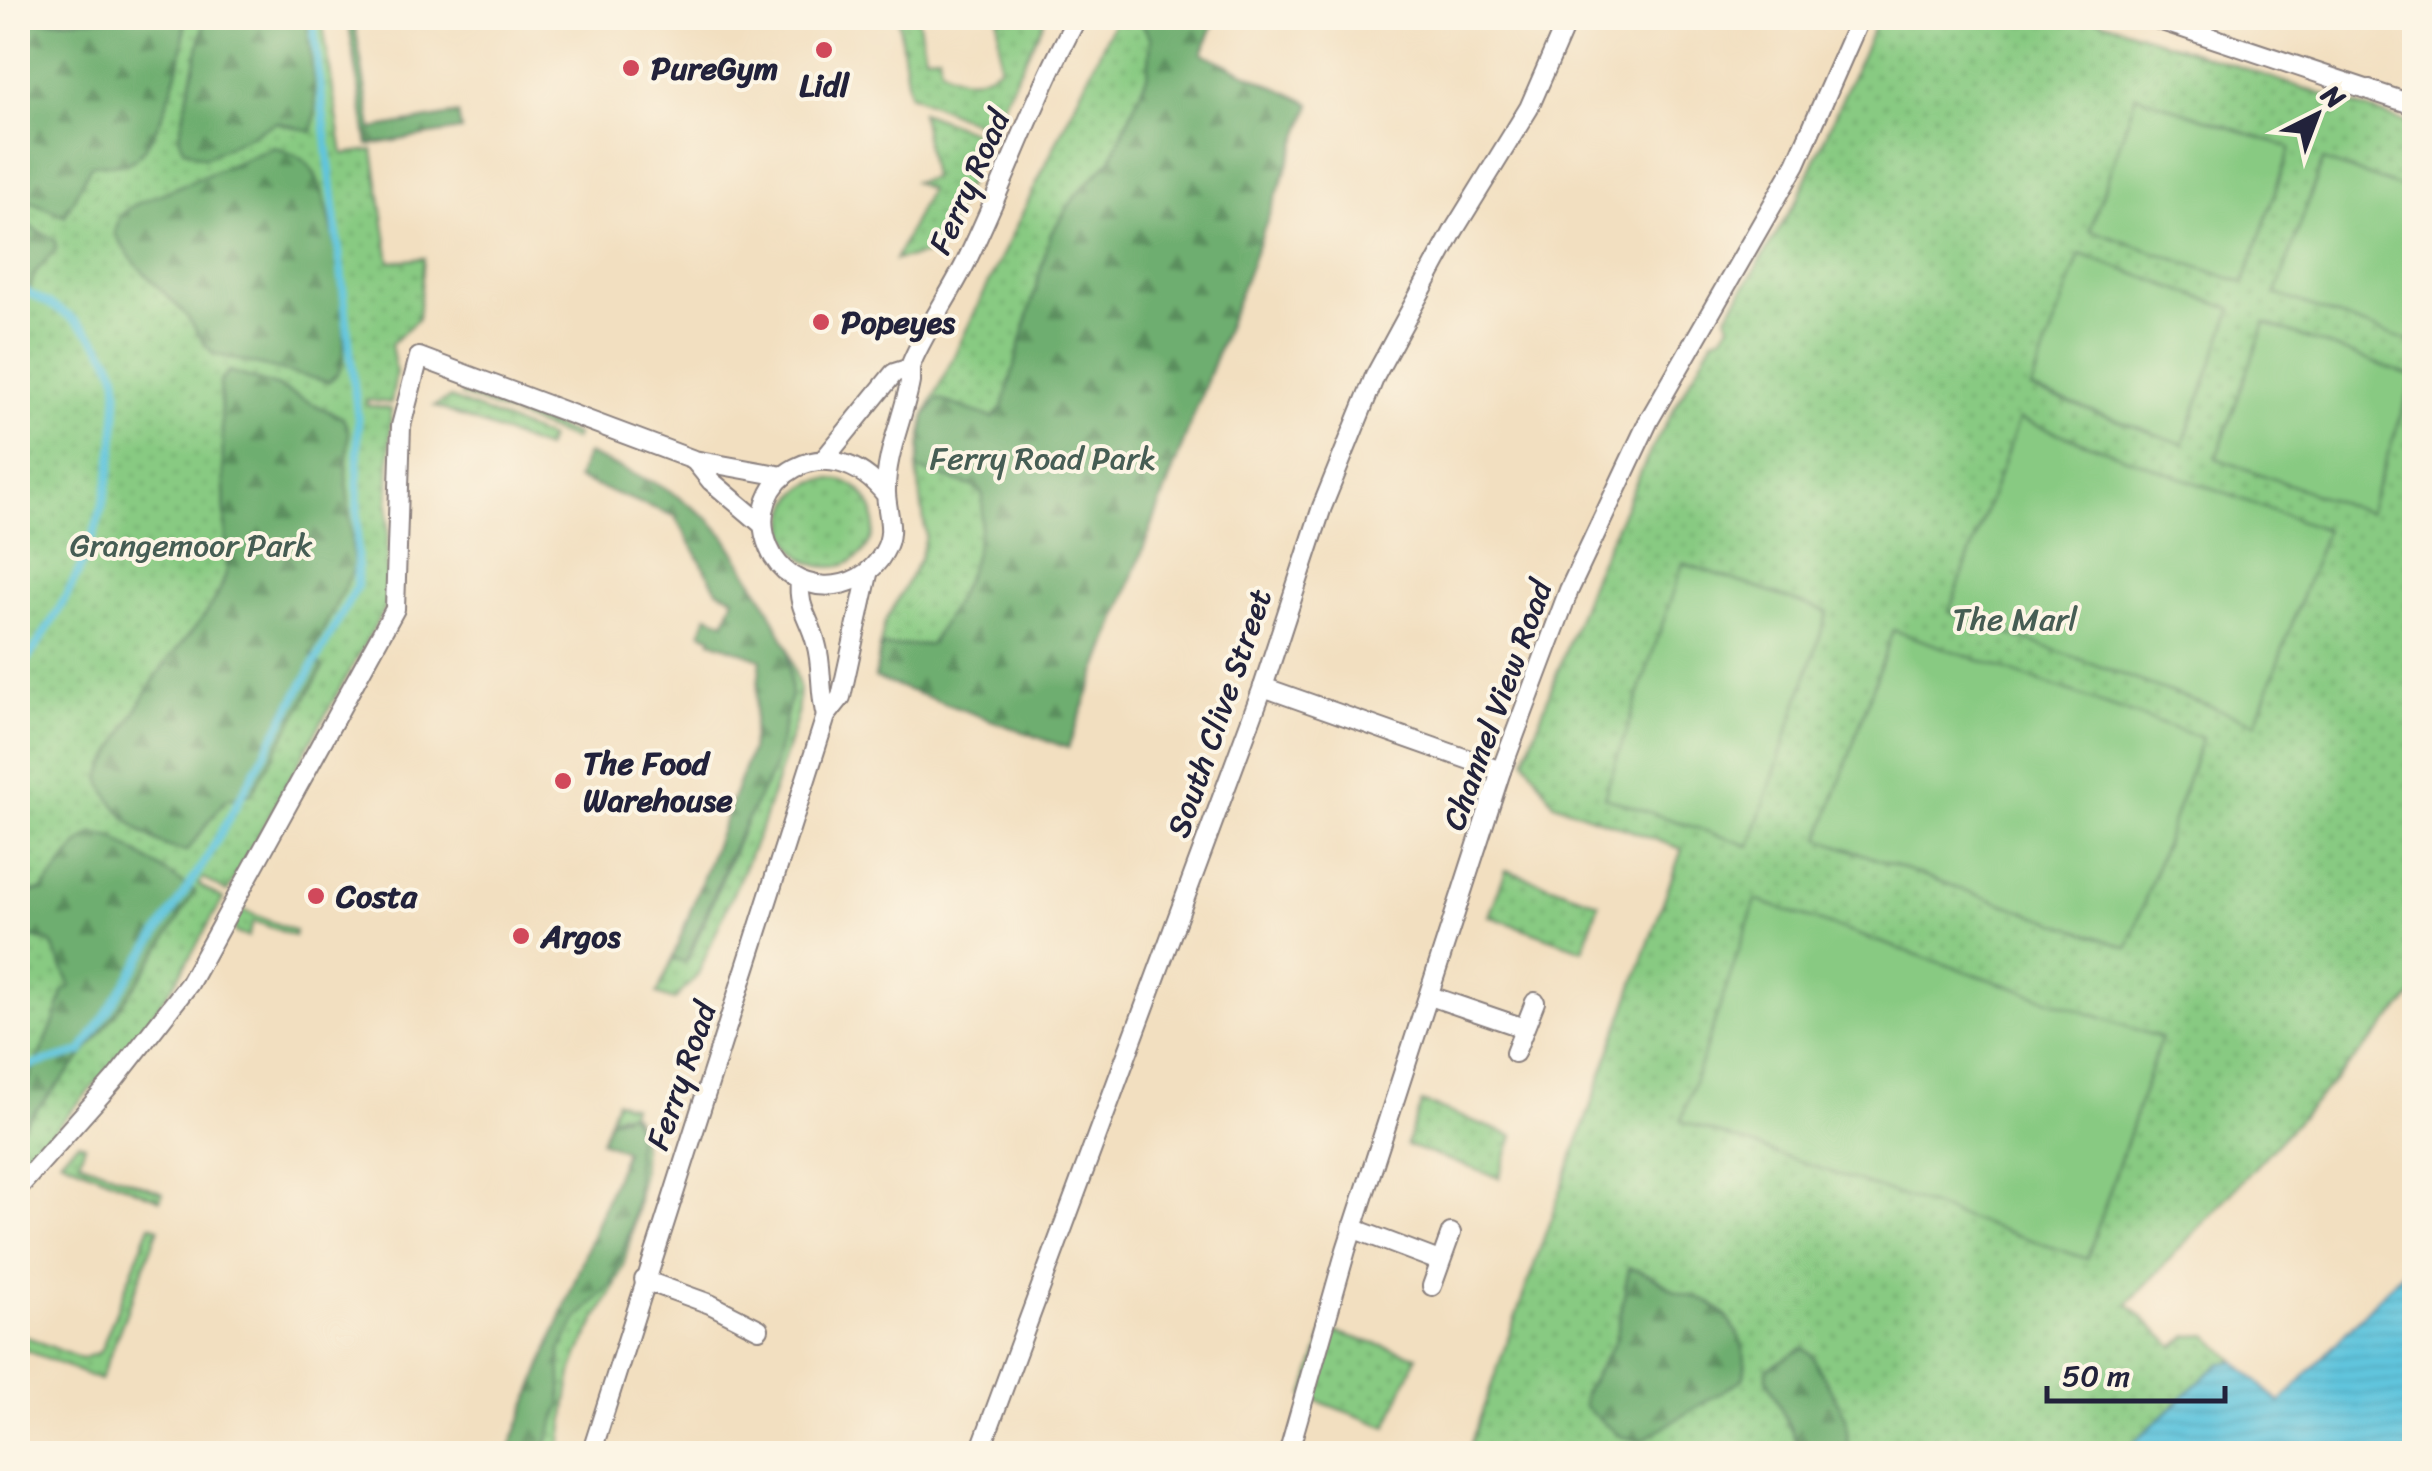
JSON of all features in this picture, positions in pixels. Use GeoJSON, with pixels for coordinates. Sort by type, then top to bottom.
{"type":"FeatureCollection","features":[{"type":"Feature","properties":{"kind":"street","name":"Ferry Road"},"geometry":{"type":"LineString","coordinates":[[590,1454],[644,1280],[727,1037],[826,716],[840,697],[868,574],[885,552],[891,530],[886,495],[892,444],[910,368],[970,256],[1077,18]]}},
{"type":"Feature","properties":{"kind":"street","name":"South Clive Street"},"geometry":{"type":"LineString","coordinates":[[979,1454],[1263,687],[1322,507],[1375,376],[1454,230],[1530,108],[1568,18]]}},
{"type":"Feature","properties":{"kind":"street","name":"Channel View Road"},"geometry":{"type":"LineString","coordinates":[[1288,1454],[1352,1228],[1500,771],[1568,590],[1618,480],[1791,174],[1860,18]]}},
{"type":"Feature","properties":{"kind":"street"},"geometry":{"type":"LineString","coordinates":[[2152,18],[2414,105]]}},
{"type":"Feature","properties":{"kind":"street"},"geometry":{"type":"LineString","coordinates":[[18,1188],[115,1080],[189,984],[395,610],[401,426],[418,357],[694,460],[783,476],[766,503],[764,526]]}},
{"type":"Feature","properties":{"kind":"street","name":"Ferry Road"},"geometry":{"type":"LineString","coordinates":[[783,476],[802,464],[825,458],[894,373],[910,368]]}},
{"type":"Feature","properties":{"kind":"street"},"geometry":{"type":"LineString","coordinates":[[825,458],[859,469],[886,495]]}},
{"type":"Feature","properties":{"kind":"street","name":"Ferry Road"},"geometry":{"type":"LineString","coordinates":[[694,460],[764,526],[775,558],[800,580],[798,599],[816,644],[818,692],[826,716]]}},
{"type":"Feature","properties":{"kind":"street"},"geometry":{"type":"LineString","coordinates":[[800,580],[838,586],[868,574]]}},
{"type":"Feature","properties":{"kind":"street"},"geometry":{"type":"LineString","coordinates":[[1263,687],[1500,771]]}},
{"type":"Feature","properties":{"kind":"street"},"geometry":{"type":"LineString","coordinates":[[1430,996],[1524,1028]]}},
{"type":"Feature","properties":{"kind":"street"},"geometry":{"type":"LineString","coordinates":[[1515,1052],[1535,1002]]}},
{"type":"Feature","properties":{"kind":"street"},"geometry":{"type":"LineString","coordinates":[[1352,1228],[1439,1261]]}},
{"type":"Feature","properties":{"kind":"street"},"geometry":{"type":"LineString","coordinates":[[1432,1286],[1451,1234]]}},
{"type":"Feature","properties":{"kind":"street"},"geometry":{"type":"LineString","coordinates":[[644,1280],[710,1304],[759,1329]]}},
{"type":"Feature","properties":{"kind":"green space","name":"Grangemoor Park"},"geometry":{"type":"Polygon","coordinates":[[[18,18],[322,18],[343,154],[373,150],[390,262],[424,258],[418,319],[391,344],[396,374],[391,403],[366,400],[367,405],[391,409],[386,606],[227,892],[203,878],[199,885],[223,899],[176,981],[134,1041],[18,1170],[18,18]]]}},
{"type":"Feature","properties":{"kind":"green space"},"geometry":{"type":"Polygon","coordinates":[[[184,18],[182,51],[170,96],[141,153],[126,163],[91,165],[65,216],[18,196],[18,22],[184,18]]]}},
{"type":"Feature","properties":{"kind":"green space"},"geometry":{"type":"Polygon","coordinates":[[[205,18],[307,18],[316,110],[312,132],[277,122],[205,158],[183,149],[179,135],[205,18]]]}},
{"type":"Feature","properties":{"kind":"green space"},"geometry":{"type":"Polygon","coordinates":[[[348,18],[354,18],[372,129],[458,114],[461,130],[368,145],[348,18]]]}},
{"type":"Feature","properties":{"kind":"green space"},"geometry":{"type":"Polygon","coordinates":[[[898,18],[918,18],[925,55],[939,54],[941,68],[956,77],[971,79],[1000,67],[998,18],[1045,19],[990,129],[909,94],[898,18]]]}},
{"type":"Feature","properties":{"kind":"green space","name":"Ferry Road Park"},"geometry":{"type":"Polygon","coordinates":[[[1116,18],[1216,18],[1202,53],[1311,104],[1068,748],[875,678],[884,624],[920,559],[926,536],[917,469],[925,416],[1116,18]]]}},
{"type":"Feature","properties":{"kind":"green space","name":"Ferry Road Park"},"geometry":{"type":"Polygon","coordinates":[[[1138,18],[1216,18],[1202,53],[1311,104],[1068,748],[875,678],[881,647],[931,644],[960,590],[979,538],[983,495],[972,486],[917,469],[925,416],[938,399],[993,418],[1003,406],[1051,233],[1076,195],[1111,159],[1148,74],[1151,38],[1138,18]]]}},
{"type":"Feature","properties":{"kind":"green space","name":"The Marl"},"geometry":{"type":"Polygon","coordinates":[[[1878,18],[2093,18],[2414,125],[2414,995],[2128,1304],[2174,1347],[2188,1336],[2208,1335],[2235,1361],[2219,1364],[2122,1453],[1467,1454],[1682,849],[1554,803],[1525,759],[1594,574],[1651,450],[1714,338],[1723,335],[1730,324],[1727,316],[1798,198],[1878,18]]]}},
{"type":"Feature","properties":{"kind":"green space"},"geometry":{"type":"Polygon","coordinates":[[[2136,95],[2290,148],[2244,283],[2090,230],[2136,95]]]}},
{"type":"Feature","properties":{"kind":"green space"},"geometry":{"type":"Polygon","coordinates":[[[921,112],[988,137],[938,252],[895,260],[929,190],[914,182],[932,178],[921,112]]]}},
{"type":"Feature","properties":{"kind":"green space"},"geometry":{"type":"Polygon","coordinates":[[[274,147],[310,166],[328,210],[339,266],[344,346],[339,372],[328,382],[214,354],[115,233],[120,216],[134,205],[274,147]]]}},
{"type":"Feature","properties":{"kind":"green space"},"geometry":{"type":"Polygon","coordinates":[[[2323,160],[2414,192],[2414,343],[2276,294],[2323,160]]]}},
{"type":"Feature","properties":{"kind":"green space"},"geometry":{"type":"Polygon","coordinates":[[[18,220],[55,240],[56,249],[34,274],[29,294],[18,288],[18,220]]]}},
{"type":"Feature","properties":{"kind":"green space"},"geometry":{"type":"Polygon","coordinates":[[[2080,254],[2232,309],[2183,444],[2031,389],[2080,254]]]}},
{"type":"Feature","properties":{"kind":"green space"},"geometry":{"type":"Polygon","coordinates":[[[2265,323],[2414,377],[2368,513],[2216,458],[2265,323]]]}},
{"type":"Feature","properties":{"kind":"green space"},"geometry":{"type":"Polygon","coordinates":[[[229,371],[276,386],[343,418],[349,433],[346,473],[354,568],[311,655],[323,668],[251,794],[225,800],[187,851],[160,843],[134,825],[112,802],[100,777],[154,680],[222,586],[227,569],[220,382],[229,371]]]}},
{"type":"Feature","properties":{"kind":"green space"},"geometry":{"type":"Polygon","coordinates":[[[462,390],[576,435],[574,440],[461,395],[462,390]]]}},
{"type":"Feature","properties":{"kind":"green space"},"geometry":{"type":"Polygon","coordinates":[[[450,398],[549,438],[545,449],[434,406],[450,398]]]}},
{"type":"Feature","properties":{"kind":"green space"},"geometry":{"type":"Polygon","coordinates":[[[2019,419],[2326,530],[2256,723],[1949,612],[2019,419]]]}},
{"type":"Feature","properties":{"kind":"green space"},"geometry":{"type":"Polygon","coordinates":[[[587,454],[664,487],[708,518],[725,537],[764,599],[788,648],[791,695],[774,768],[737,839],[686,962],[672,960],[751,750],[761,659],[711,641],[712,637],[701,632],[707,615],[725,622],[734,597],[717,590],[675,516],[577,479],[587,454]]]}},
{"type":"Feature","properties":{"kind":"green space"},"geometry":{"type":"Polygon","coordinates":[[[830,479],[847,482],[861,492],[871,506],[871,540],[861,554],[847,564],[830,567],[813,564],[799,554],[789,540],[786,523],[789,506],[799,492],[813,482],[830,479]]]}},
{"type":"Feature","properties":{"kind":"green space"},"geometry":{"type":"Polygon","coordinates":[[[1683,563],[1828,612],[1750,846],[1604,797],[1683,563]]]}},
{"type":"Feature","properties":{"kind":"green space"},"geometry":{"type":"Polygon","coordinates":[[[1893,630],[2202,738],[2128,948],[1820,839],[1893,630]]]}},
{"type":"Feature","properties":{"kind":"green space"},"geometry":{"type":"Polygon","coordinates":[[[788,648],[799,687],[797,718],[762,826],[697,976],[674,1000],[657,994],[672,960],[686,962],[690,956],[748,816],[791,696],[788,648]]]}},
{"type":"Feature","properties":{"kind":"green space"},"geometry":{"type":"Polygon","coordinates":[[[93,833],[114,838],[195,891],[114,1016],[18,1130],[29,1077],[63,991],[71,986],[51,943],[35,937],[18,939],[18,894],[43,890],[77,846],[93,833]]]}},
{"type":"Feature","properties":{"kind":"green space"},"geometry":{"type":"Polygon","coordinates":[[[1506,870],[1599,903],[1583,950],[1489,916],[1506,870]]]}},
{"type":"Feature","properties":{"kind":"green space"},"geometry":{"type":"Polygon","coordinates":[[[1756,900],[2161,1038],[2087,1259],[1681,1121],[1756,900]]]}},
{"type":"Feature","properties":{"kind":"green space"},"geometry":{"type":"Polygon","coordinates":[[[242,910],[295,931],[294,936],[254,921],[248,937],[236,933],[233,924],[242,910]]]}},
{"type":"Feature","properties":{"kind":"green space"},"geometry":{"type":"Polygon","coordinates":[[[616,1101],[632,1106],[630,1112],[638,1124],[642,1142],[640,1189],[625,1259],[573,1370],[560,1453],[521,1454],[565,1331],[637,1194],[636,1125],[620,1113],[609,1120],[616,1101]]]}},
{"type":"Feature","properties":{"kind":"green space"},"geometry":{"type":"Polygon","coordinates":[[[1422,1102],[1513,1136],[1499,1178],[1406,1145],[1422,1102]]]}},
{"type":"Feature","properties":{"kind":"green space"},"geometry":{"type":"Polygon","coordinates":[[[629,1112],[636,1125],[637,1194],[631,1228],[612,1284],[578,1318],[560,1351],[562,1404],[543,1453],[508,1453],[625,1151],[601,1141],[609,1120],[629,1112]]]}},
{"type":"Feature","properties":{"kind":"green space"},"geometry":{"type":"Polygon","coordinates":[[[78,1142],[85,1145],[79,1161],[163,1193],[160,1200],[60,1159],[78,1142]]]}},
{"type":"Feature","properties":{"kind":"green space"},"geometry":{"type":"Polygon","coordinates":[[[150,1225],[159,1228],[100,1380],[18,1347],[18,1333],[81,1359],[100,1352],[150,1225]]]}},
{"type":"Feature","properties":{"kind":"green space"},"geometry":{"type":"Polygon","coordinates":[[[1629,1268],[1722,1312],[1737,1332],[1745,1367],[1743,1379],[1641,1441],[1620,1436],[1584,1407],[1584,1393],[1616,1339],[1629,1268]]]}},
{"type":"Feature","properties":{"kind":"green space"},"geometry":{"type":"Polygon","coordinates":[[[1325,1329],[1417,1356],[1387,1427],[1304,1396],[1325,1329]]]}},
{"type":"Feature","properties":{"kind":"green space"},"geometry":{"type":"Polygon","coordinates":[[[1803,1348],[1811,1354],[1846,1417],[1849,1453],[1801,1452],[1767,1379],[1767,1369],[1803,1348]]]}},
{"type":"Feature","properties":{"kind":"water"},"geometry":{"type":"Polygon","coordinates":[[[2414,1260],[2414,1453],[2122,1453],[2219,1364],[2235,1361],[2280,1403],[2414,1260]]]}},
{"type":"Feature","properties":{"kind":"waterway"},"geometry":{"type":"LineString","coordinates":[[18,1069],[81,1052],[207,858],[357,586],[358,421],[313,20],[304,18]]}},
{"type":"Feature","properties":{"kind":"waterway"},"geometry":{"type":"LineString","coordinates":[[18,288],[59,310],[94,338],[112,364],[117,390],[107,487],[87,552],[57,613],[18,672]]}},
{"type":"Feature","properties":{"kind":"place","name":"Lidl"},"geometry":{"type":"Point","coordinates":[824,50]}},
{"type":"Feature","properties":{"kind":"place","name":"PureGym"},"geometry":{"type":"Point","coordinates":[631,68]}},
{"type":"Feature","properties":{"kind":"place","name":"Popeyes"},"geometry":{"type":"Point","coordinates":[821,322]}},
{"type":"Feature","properties":{"kind":"place","name":"The Food Warehouse"},"geometry":{"type":"Point","coordinates":[563,781]}},
{"type":"Feature","properties":{"kind":"place","name":"Costa"},"geometry":{"type":"Point","coordinates":[316,896]}},
{"type":"Feature","properties":{"kind":"place","name":"Argos"},"geometry":{"type":"Point","coordinates":[521,936]}}]}
